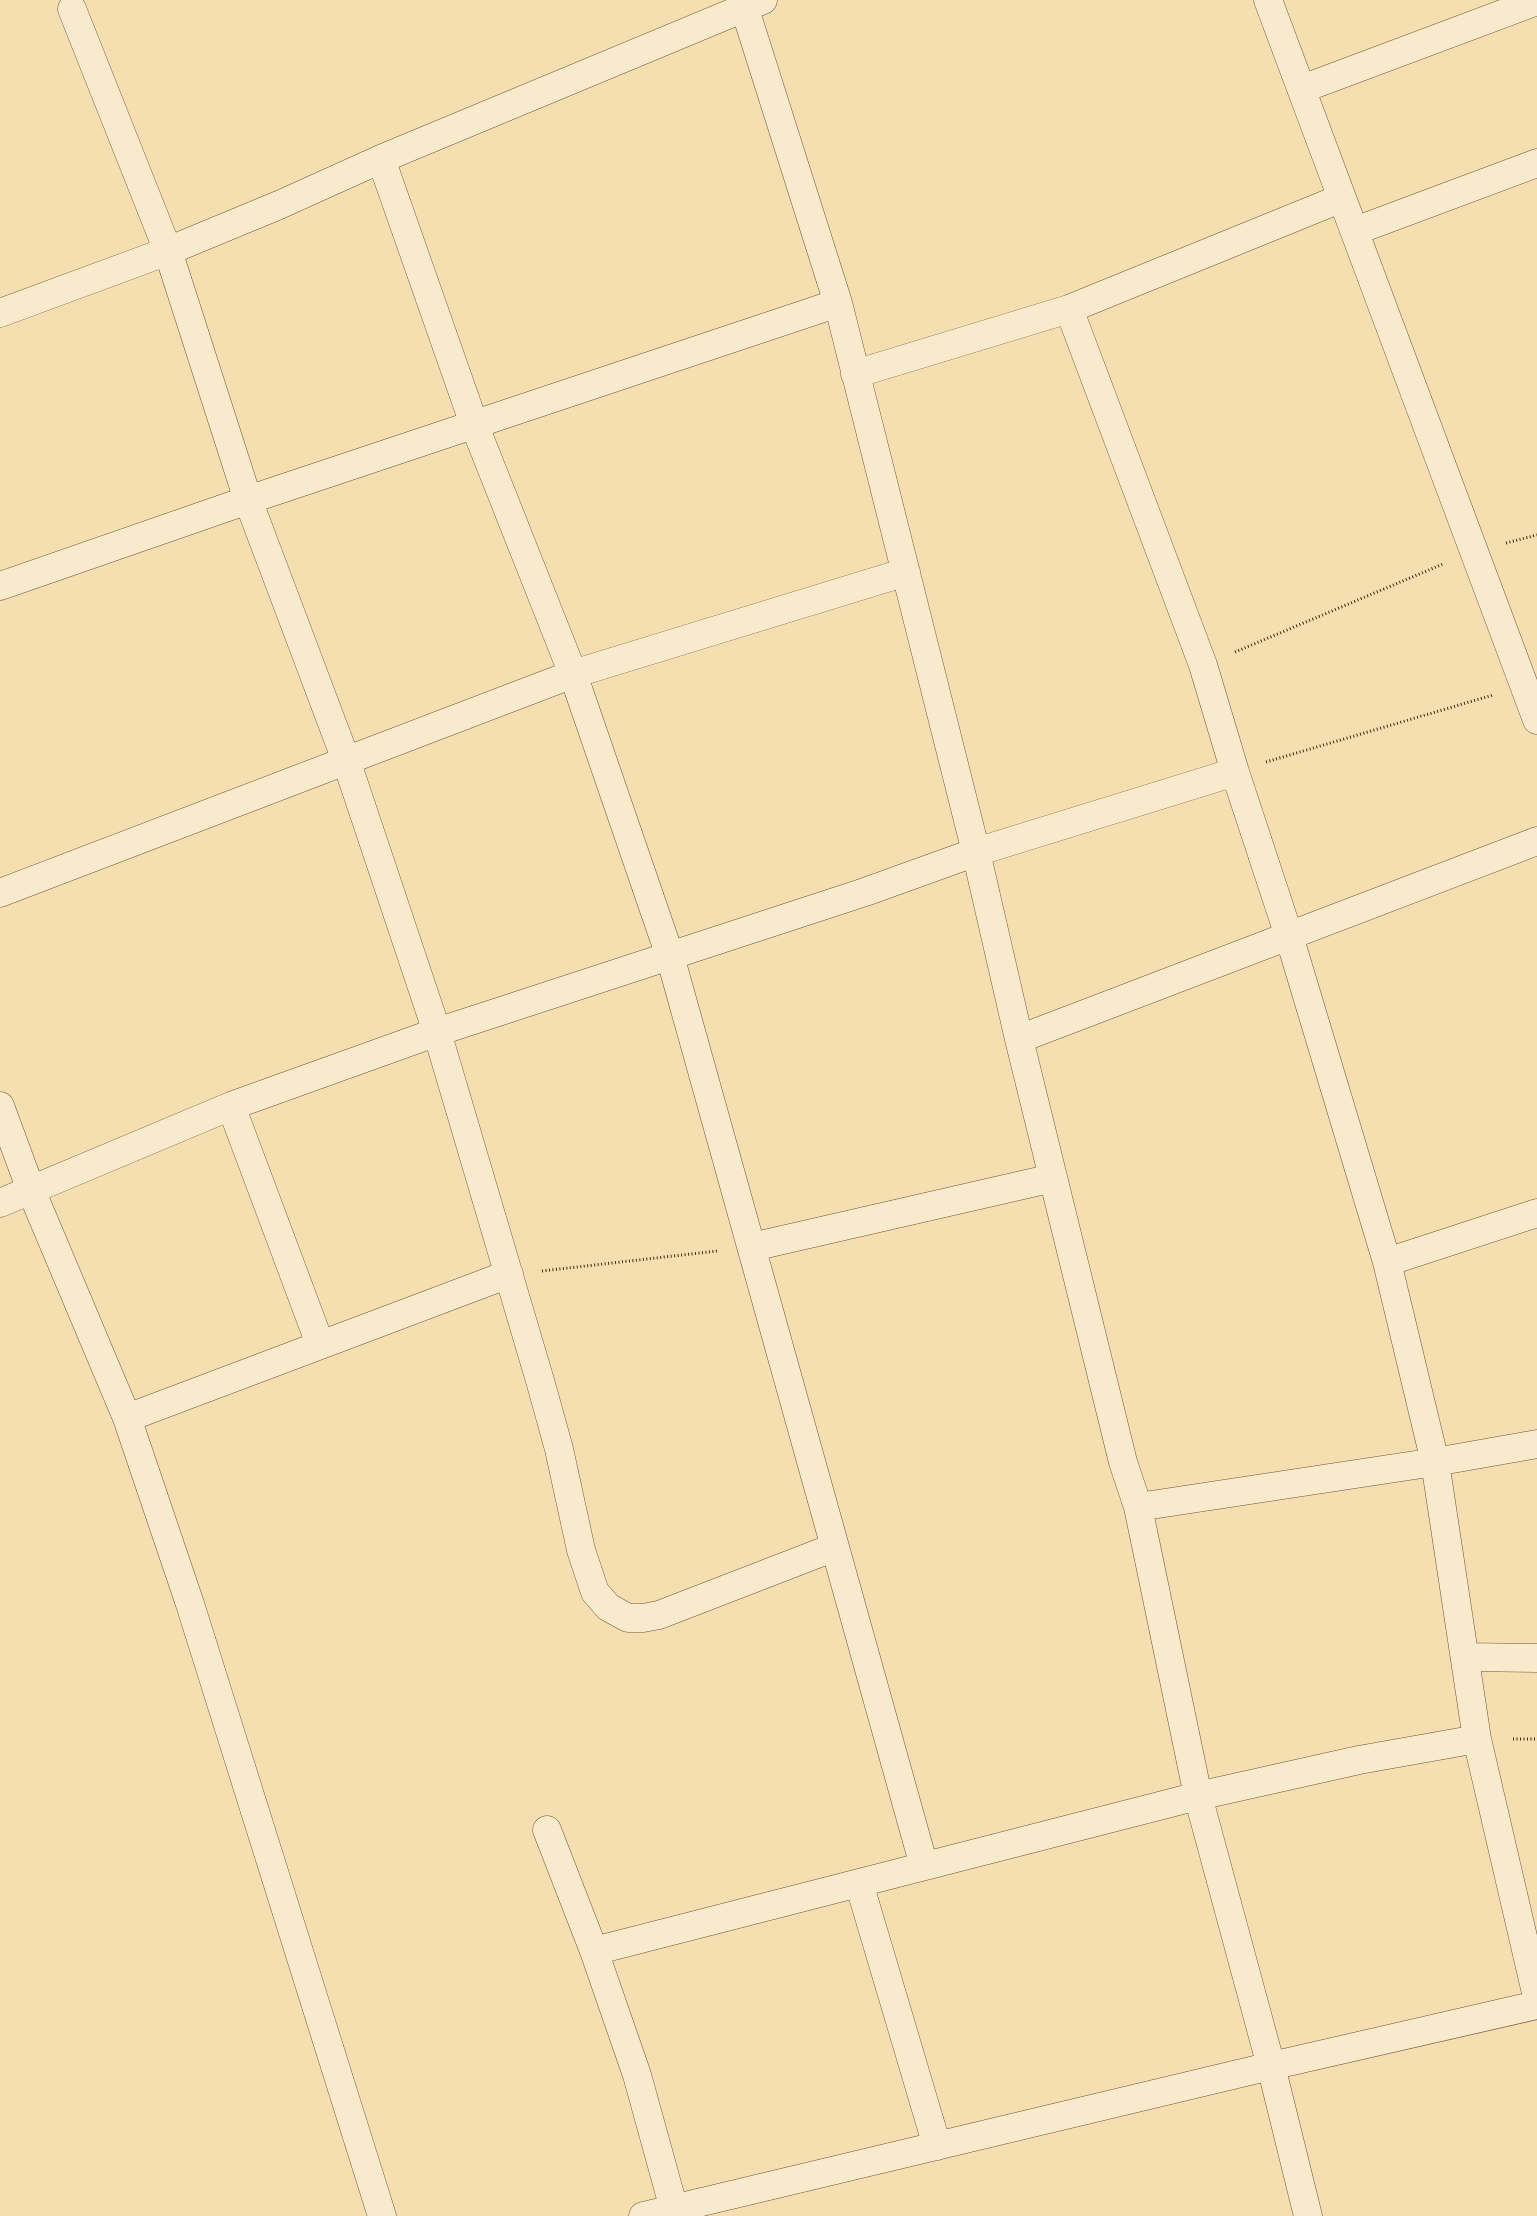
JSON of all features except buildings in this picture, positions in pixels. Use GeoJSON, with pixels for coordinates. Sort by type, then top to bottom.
{"type":"FeatureCollection","features":[{"type":"Feature","properties":{"kind":"street"},"geometry":{"type":"LineString","coordinates":[[1268,0],[1473,552],[1526,686],[1537,720]]}},
{"type":"Feature","properties":{"kind":"street"},"geometry":{"type":"LineString","coordinates":[[1302,89],[1537,0]]}},
{"type":"Feature","properties":{"kind":"street"},"geometry":{"type":"LineString","coordinates":[[0,312],[168,251],[750,2],[838,303],[906,572],[976,852],[1019,1039],[1123,1462],[1138,1507],[1198,1796],[1271,2066],[1308,2216]]}},
{"type":"Feature","properties":{"kind":"street"},"geometry":{"type":"LineString","coordinates":[[72,9],[168,251],[248,500],[346,760],[437,1032],[559,1449],[581,1550],[595,1592],[608,1607],[628,1618],[643,1618],[659,1615],[836,1547]]}},
{"type":"Feature","properties":{"kind":"street"},"geometry":{"type":"LineString","coordinates":[[381,159],[474,424],[573,674],[670,956],[924,1866]]}},
{"type":"Feature","properties":{"kind":"street"},"geometry":{"type":"LineString","coordinates":[[1355,231],[1537,163]]}},
{"type":"Feature","properties":{"kind":"street"},"geometry":{"type":"LineString","coordinates":[[855,374],[1069,309],[1342,198]]}},
{"type":"Feature","properties":{"kind":"street"},"geometry":{"type":"LineString","coordinates":[[0,586],[248,500],[838,303]]}},
{"type":"Feature","properties":{"kind":"street"},"geometry":{"type":"LineString","coordinates":[[1069,309],[1203,666],[1235,772],[1289,936],[1387,1262],[1435,1462],[1477,1739],[1537,1997]]}},
{"type":"Feature","properties":{"kind":"street"},"geometry":{"type":"LineString","coordinates":[[0,893],[573,674],[906,572]]}},
{"type":"Feature","properties":{"kind":"street"},"geometry":{"type":"LineString","coordinates":[[0,1203],[231,1106],[437,1032],[865,892],[976,852],[1235,772]]}},
{"type":"Feature","properties":{"kind":"street"},"geometry":{"type":"LineString","coordinates":[[1019,1039],[1537,841]]}},
{"type":"Feature","properties":{"kind":"street"},"geometry":{"type":"LineString","coordinates":[[0,1106],[31,1190],[127,1418],[190,1604],[382,2216]]}},
{"type":"Feature","properties":{"kind":"street"},"geometry":{"type":"LineString","coordinates":[[231,1106],[320,1344]]}},
{"type":"Feature","properties":{"kind":"street"},"geometry":{"type":"LineString","coordinates":[[752,1247],[1053,1178]]}},
{"type":"Feature","properties":{"kind":"street"},"geometry":{"type":"LineString","coordinates":[[1387,1262],[1537,1213]]}},
{"type":"Feature","properties":{"kind":"street"},"geometry":{"type":"LineString","coordinates":[[127,1418],[509,1274]]}},
{"type":"Feature","properties":{"kind":"street"},"geometry":{"type":"LineString","coordinates":[[1138,1507],[1435,1462],[1537,1444]]}},
{"type":"Feature","properties":{"kind":"street"},"geometry":{"type":"LineString","coordinates":[[1465,1657],[1537,1658]]}},
{"type":"Feature","properties":{"kind":"street"},"geometry":{"type":"LineString","coordinates":[[594,1951],[1198,1796],[1359,1760],[1477,1739]]}},
{"type":"Feature","properties":{"kind":"street"},"geometry":{"type":"LineString","coordinates":[[547,1830],[594,1951],[637,2075],[674,2209]]}},
{"type":"Feature","properties":{"kind":"street"},"geometry":{"type":"LineString","coordinates":[[859,1883],[937,2146]]}},
{"type":"Feature","properties":{"kind":"street"},"geometry":{"type":"LineString","coordinates":[[643,2216],[1271,2066],[1537,2005]]}},
{"type":"Feature","properties":{"kind":"path"},"geometry":{"type":"LineString","coordinates":[[1203,666],[1473,552],[1537,535]]}},
{"type":"Feature","properties":{"kind":"path"},"geometry":{"type":"LineString","coordinates":[[1235,772],[1526,686]]}},
{"type":"Feature","properties":{"kind":"path"},"geometry":{"type":"LineString","coordinates":[[509,1274],[752,1247]]}}]}
